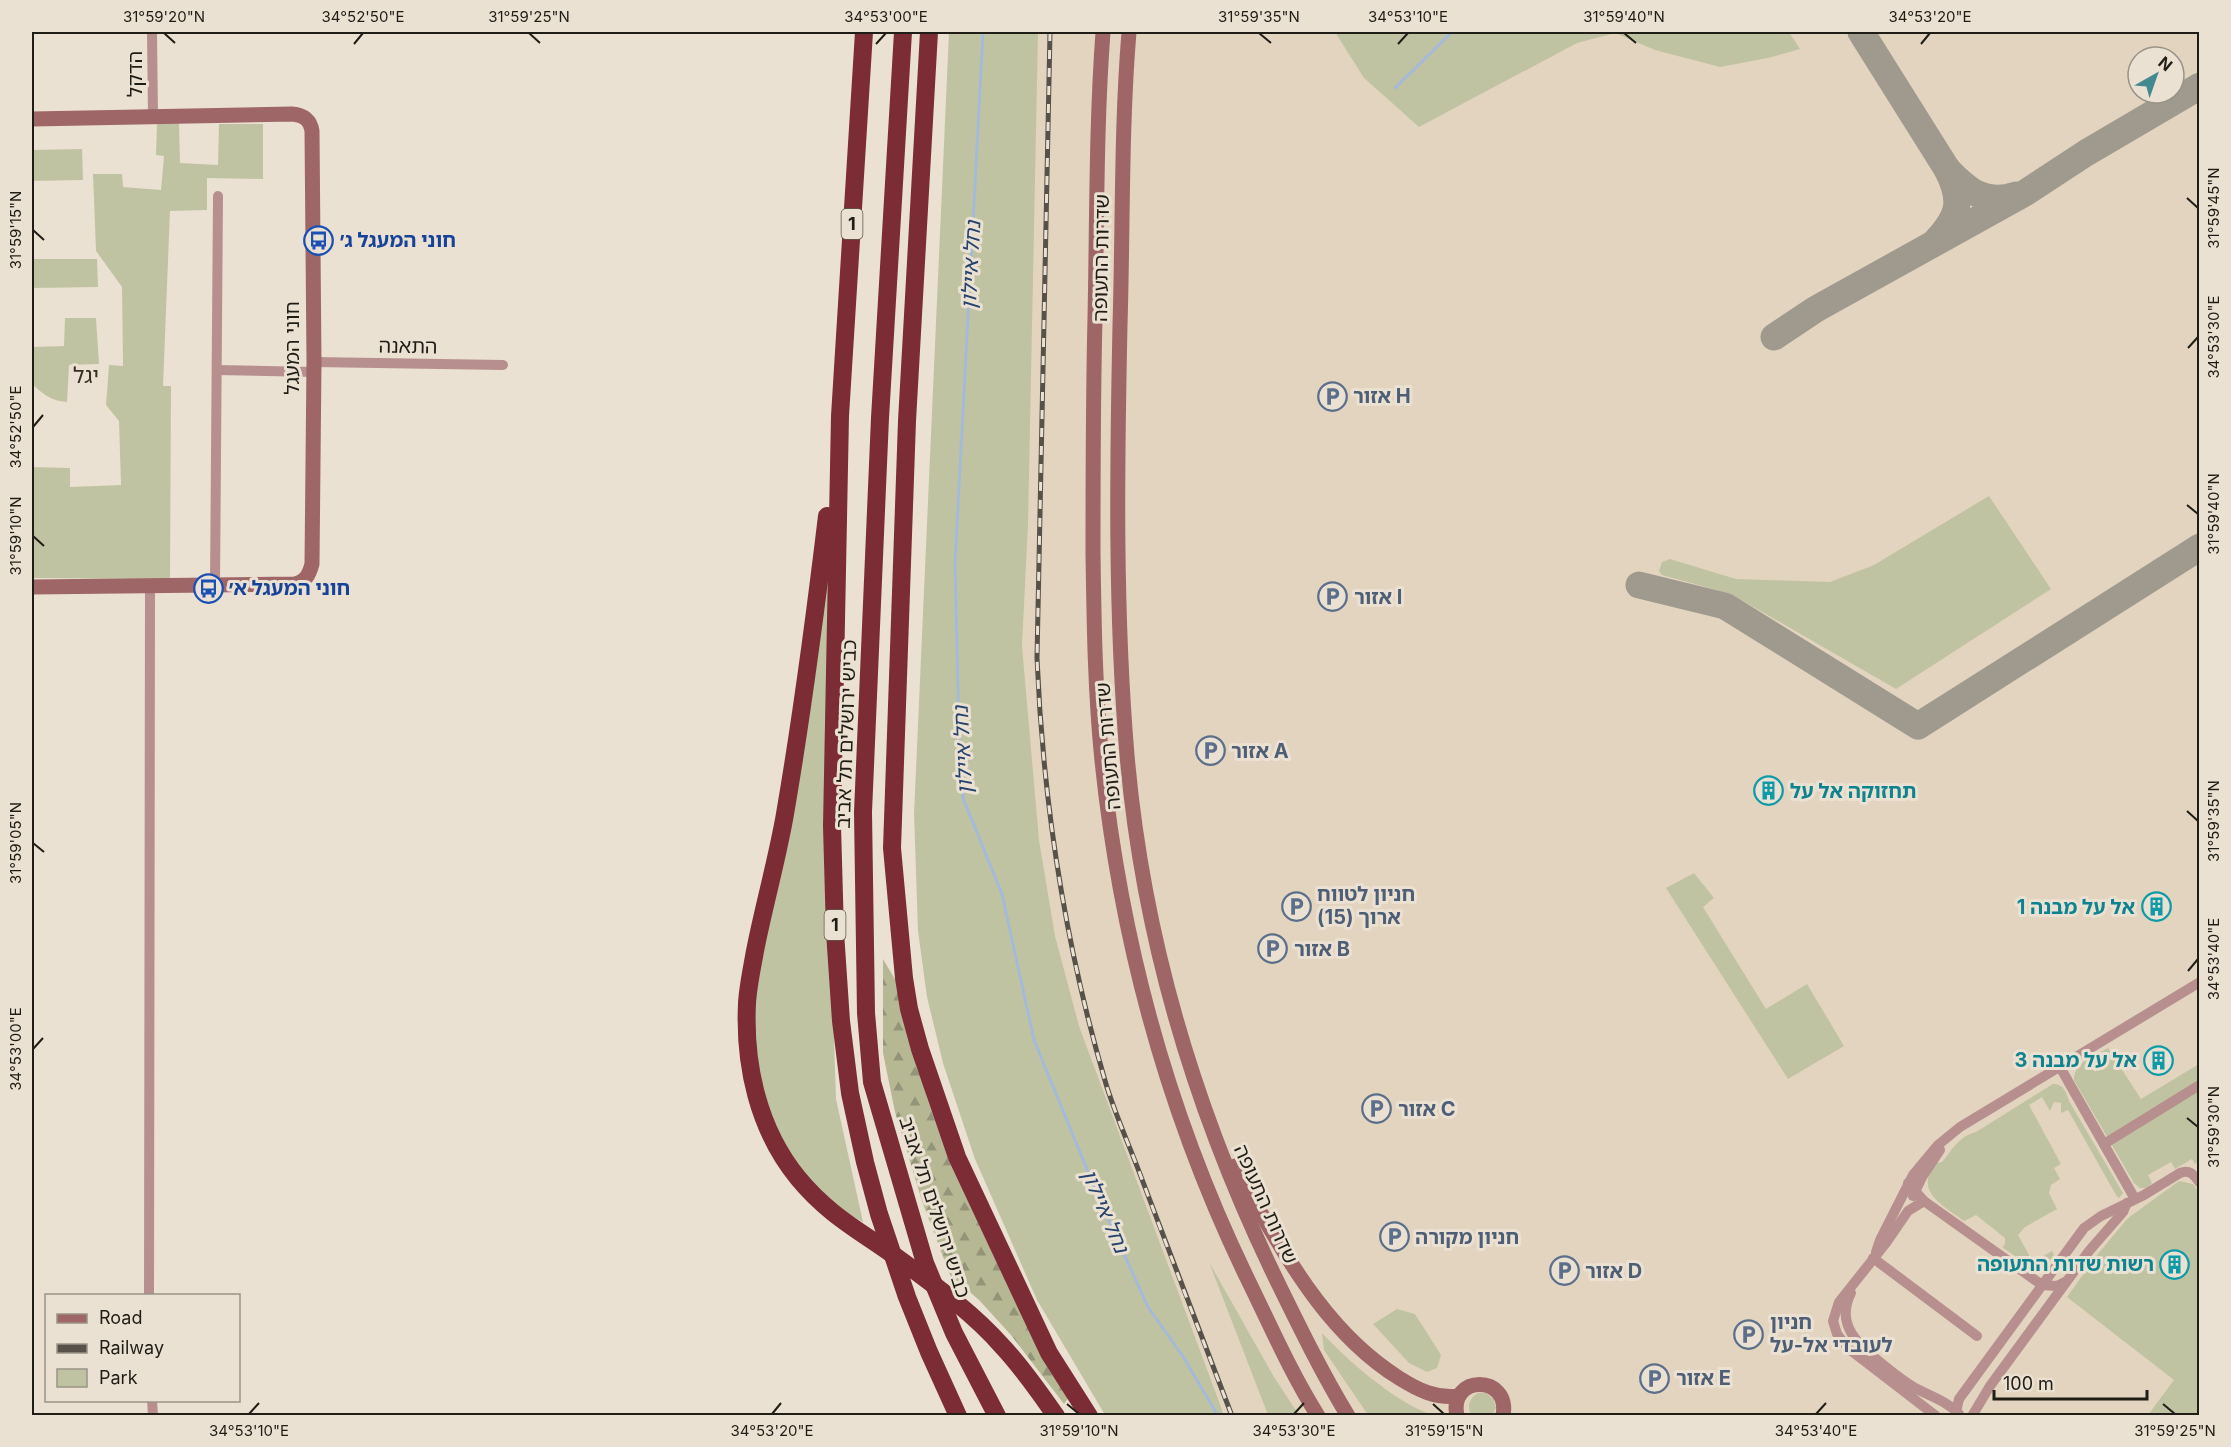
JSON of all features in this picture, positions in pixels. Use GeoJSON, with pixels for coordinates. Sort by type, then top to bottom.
{"type":"FeatureCollection","features":[{"type":"Feature","properties":{"kind":"highway","name":"כביש ירושלים תל אביב"},"geometry":{"type":"LineString","coordinates":[[864,32],[840,416],[832,826],[835,932],[843,1041],[850,1093],[879,1214],[929,1352],[958,1416]]}},
{"type":"Feature","properties":{"kind":"highway","name":"כביש ירושלים תל אביב"},"geometry":{"type":"LineString","coordinates":[[903,32],[880,418],[863,812],[866,1013],[872,1082],[926,1263],[954,1333],[997,1416]]}},
{"type":"Feature","properties":{"kind":"highway"},"geometry":{"type":"LineString","coordinates":[[929,32],[907,421],[892,848],[904,978],[909,1009],[920,1049],[957,1157],[1049,1353],[1089,1416]]}},
{"type":"Feature","properties":{"kind":"highway"},"geometry":{"type":"LineString","coordinates":[[840,416],[806,688],[784,816],[763,911],[747,1001],[748,1054],[755,1092],[776,1146],[798,1178],[823,1206],[841,1221],[902,1261],[983,1328],[1019,1364],[1056,1416]]}},
{"type":"Feature","properties":{"kind":"main road","name":"שדרות התעופה"},"geometry":{"type":"LineString","coordinates":[[1103,32],[1093,377],[1094,640],[1102,760],[1113,850],[1125,914],[1155,1043],[1185,1133],[1237,1258],[1287,1360],[1318,1416]]}},
{"type":"Feature","properties":{"kind":"main road","name":"שדרות התעופה"},"geometry":{"type":"LineString","coordinates":[[1129,32],[1119,377],[1120,649],[1128,758],[1139,846],[1162,962],[1180,1036],[1227,1173],[1260,1247],[1325,1379],[1348,1416]]}},
{"type":"Feature","properties":{"kind":"main road","name":"חוני המעגל"},"geometry":{"type":"LineString","coordinates":[[32,119],[292,114],[302,116],[309,121],[312,130],[314,367],[310,571],[302,582],[295,584],[32,587]]}},
{"type":"Feature","properties":{"kind":"main road"},"geometry":{"type":"LineString","coordinates":[[1190,1068],[1240,1179],[1297,1274],[1332,1321],[1371,1359],[1408,1384],[1433,1396],[1459,1396]]}},
{"type":"Feature","properties":{"kind":"main road"},"geometry":{"type":"LineString","coordinates":[[1457,1416],[1456,1403],[1459,1396],[1469,1386],[1475,1384],[1488,1385],[1499,1394],[1505,1413]]}},
{"type":"Feature","properties":{"kind":"street","name":"הדקל"},"geometry":{"type":"LineString","coordinates":[[152,32],[153,116]]}},
{"type":"Feature","properties":{"kind":"street"},"geometry":{"type":"LineString","coordinates":[[215,585],[218,196]]}},
{"type":"Feature","properties":{"kind":"street","name":"התאנה"},"geometry":{"type":"LineString","coordinates":[[217,370],[503,365]]}},
{"type":"Feature","properties":{"kind":"street"},"geometry":{"type":"LineString","coordinates":[[149,1294],[150,586]]}},
{"type":"Feature","properties":{"kind":"street"},"geometry":{"type":"LineString","coordinates":[[1875,1255],[1880,1240],[1911,1190],[1925,1159],[1960,1127],[2199,982]]}},
{"type":"Feature","properties":{"kind":"street"},"geometry":{"type":"LineString","coordinates":[[2060,1067],[2104,1144],[2131,1201]]}},
{"type":"Feature","properties":{"kind":"street"},"geometry":{"type":"LineString","coordinates":[[2104,1144],[2198,1086]]}},
{"type":"Feature","properties":{"kind":"street"},"geometry":{"type":"LineString","coordinates":[[1908,1211],[1911,1190],[1942,1148],[1943,1142]]}},
{"type":"Feature","properties":{"kind":"street"},"geometry":{"type":"LineString","coordinates":[[1924,1201],[1908,1211],[1886,1243],[1839,1302],[1833,1321],[1843,1343],[1877,1366],[1916,1389],[1946,1402],[1953,1402],[1959,1399],[2084,1228],[2100,1216],[2186,1171],[2193,1173],[2199,1183]]}},
{"type":"Feature","properties":{"kind":"street"},"geometry":{"type":"LineString","coordinates":[[1922,1177],[1920,1190],[1924,1201]]}},
{"type":"Feature","properties":{"kind":"street"},"geometry":{"type":"LineString","coordinates":[[1911,1190],[2042,1285],[2057,1286],[2068,1280]]}},
{"type":"Feature","properties":{"kind":"street"},"geometry":{"type":"LineString","coordinates":[[1972,1414],[2098,1239],[2131,1201]]}},
{"type":"Feature","properties":{"kind":"street"},"geometry":{"type":"LineString","coordinates":[[1875,1255],[1977,1336]]}},
{"type":"Feature","properties":{"kind":"street"},"geometry":{"type":"LineString","coordinates":[[1877,1366],[1936,1415]]}},
{"type":"Feature","properties":{"kind":"street"},"geometry":{"type":"LineString","coordinates":[[1957,1414],[1959,1399]]}},
{"type":"Feature","properties":{"kind":"street"},"geometry":{"type":"LineString","coordinates":[[1946,1402],[1957,1414]]}},
{"type":"Feature","properties":{"kind":"shaded area"},"geometry":{"type":"Polygon","coordinates":[[[999,32],[2199,32],[2199,1415],[1226,1415],[1151,1300],[1030,1006],[999,32]]]}},
{"type":"Feature","properties":{"kind":"green space"},"geometry":{"type":"Polygon","coordinates":[[[949,32],[1038,32],[1028,524],[1022,646],[1039,840],[1055,936],[1079,1026],[1224,1415],[1105,1415],[1037,1300],[975,1159],[943,1063],[927,997],[918,931],[914,814],[949,32]]]}},
{"type":"Feature","properties":{"kind":"green space"},"geometry":{"type":"Polygon","coordinates":[[[1335,32],[1789,32],[1800,49],[1720,67],[1655,50],[1615,33],[1577,43],[1419,127],[1364,78],[1335,32]]]}},
{"type":"Feature","properties":{"kind":"green space"},"geometry":{"type":"Polygon","coordinates":[[[157,123],[179,123],[180,163],[218,165],[219,124],[263,124],[263,179],[207,178],[207,210],[170,211],[163,386],[171,386],[170,579],[32,578],[32,467],[70,468],[70,487],[121,485],[119,421],[106,405],[109,365],[123,366],[122,287],[96,251],[93,174],[122,174],[123,187],[161,190],[164,156],[156,155],[157,123]]]}},
{"type":"Feature","properties":{"kind":"green space"},"geometry":{"type":"Polygon","coordinates":[[[82,149],[83,180],[32,181],[32,150],[82,149]]]}},
{"type":"Feature","properties":{"kind":"green space"},"geometry":{"type":"Polygon","coordinates":[[[32,259],[97,259],[98,287],[32,288],[32,259]]]}},
{"type":"Feature","properties":{"kind":"green space"},"geometry":{"type":"Polygon","coordinates":[[[65,318],[96,318],[99,364],[69,365],[67,402],[48,396],[32,384],[32,347],[64,346],[65,318]]]}},
{"type":"Feature","properties":{"kind":"green space"},"geometry":{"type":"Polygon","coordinates":[[[1989,496],[2051,589],[1896,689],[1731,594],[1662,575],[1659,571],[1662,562],[1670,559],[1736,579],[1830,582],[1874,565],[1989,496]]]}},
{"type":"Feature","properties":{"kind":"green space"},"geometry":{"type":"Polygon","coordinates":[[[830,559],[829,893],[836,1099],[863,1222],[827,1202],[793,1163],[767,1109],[755,1053],[754,1002],[830,559]]]}},
{"type":"Feature","properties":{"kind":"green space"},"geometry":{"type":"Polygon","coordinates":[[[1694,873],[1714,898],[1703,907],[1766,1009],[1807,984],[1844,1046],[1788,1079],[1666,888],[1694,873]]]}},
{"type":"Feature","properties":{"kind":"green space"},"geometry":{"type":"Polygon","coordinates":[[[883,959],[899,986],[927,1098],[949,1161],[1015,1301],[1068,1398],[1064,1404],[1011,1335],[979,1300],[950,1275],[922,1201],[895,1112],[883,1053],[883,959]]]}},
{"type":"Feature","properties":{"kind":"green space"},"geometry":{"type":"Polygon","coordinates":[[[2108,1048],[2141,1099],[2199,1064],[2199,1161],[2195,1164],[2192,1159],[2175,1169],[2171,1162],[2148,1175],[2152,1183],[2146,1188],[2140,1188],[2134,1183],[2074,1080],[2081,1064],[2108,1048]]]}},
{"type":"Feature","properties":{"kind":"green space"},"geometry":{"type":"Polygon","coordinates":[[[2053,1084],[2060,1085],[2064,1089],[2123,1193],[2119,1198],[2116,1195],[2068,1110],[2061,1113],[2061,1103],[2054,1102],[2050,1111],[2042,1097],[2029,1105],[2061,1164],[2054,1168],[2060,1179],[2051,1185],[2049,1193],[2057,1209],[2025,1227],[2018,1235],[2033,1262],[2052,1251],[2054,1255],[2043,1269],[2037,1272],[2002,1247],[2005,1244],[2005,1238],[1976,1215],[1964,1221],[1945,1208],[1933,1196],[1928,1183],[1929,1175],[1937,1163],[1942,1162],[1960,1140],[2053,1084]]]}},
{"type":"Feature","properties":{"kind":"green space"},"geometry":{"type":"Polygon","coordinates":[[[2179,1181],[2193,1184],[2199,1192],[2199,1411],[2196,1415],[2148,1415],[2174,1380],[2067,1297],[2097,1255],[2128,1218],[2179,1181]]]}},
{"type":"Feature","properties":{"kind":"green space"},"geometry":{"type":"Polygon","coordinates":[[[1209,1262],[1274,1377],[1299,1415],[1268,1415],[1209,1262]]]}},
{"type":"Feature","properties":{"kind":"green space"},"geometry":{"type":"Polygon","coordinates":[[[1397,1309],[1415,1314],[1441,1355],[1437,1368],[1427,1372],[1409,1363],[1373,1324],[1397,1309]]]}},
{"type":"Feature","properties":{"kind":"green space"},"geometry":{"type":"Polygon","coordinates":[[[1322,1333],[1344,1355],[1385,1389],[1413,1407],[1427,1413],[1450,1415],[1368,1415],[1324,1350],[1322,1333]]]}},
{"type":"Feature","properties":{"kind":"green space"},"geometry":{"type":"Polygon","coordinates":[[[1478,1393],[1486,1393],[1493,1399],[1496,1408],[1492,1415],[1471,1415],[1470,1403],[1478,1393]]]}},
{"type":"Feature","properties":{"kind":"waterway","name":"נחל איילון"},"geometry":{"type":"LineString","coordinates":[[983,32],[955,563],[963,798],[1002,894],[1034,1040],[1100,1201],[1148,1307],[1184,1358],[1218,1416]]}},
{"type":"Feature","properties":{"kind":"waterway"},"geometry":{"type":"LineString","coordinates":[[1395,88],[1452,32]]}},
{"type":"Feature","properties":{"kind":"taxiway"},"geometry":{"type":"LineString","coordinates":[[1861,32],[1947,169]]}},
{"type":"Feature","properties":{"kind":"taxiway"},"geometry":{"type":"LineString","coordinates":[[1774,337],[1816,309],[2025,193],[2086,153],[2200,86]]}},
{"type":"Feature","properties":{"kind":"taxiway"},"geometry":{"type":"LineString","coordinates":[[1937,240],[1951,222],[1957,206],[1955,189],[1947,169],[1962,184],[1978,194],[1995,198],[2016,195]]}},
{"type":"Feature","properties":{"kind":"taxiway"},"geometry":{"type":"LineString","coordinates":[[1639,585],[1725,606],[1918,726],[2200,547]]}},
{"type":"Feature","properties":{"kind":"railway"},"geometry":{"type":"LineString","coordinates":[[1050,32],[1037,658],[1051,820],[1058,873],[1079,979],[1106,1084],[1232,1416]]}},
{"type":"Feature","properties":{"kind":"place","name":"חוני המעגל ג׳"},"geometry":{"type":"Point","coordinates":[319,240]}},
{"type":"Feature","properties":{"kind":"place","name":"אזור H"},"geometry":{"type":"Point","coordinates":[1332,396]}},
{"type":"Feature","properties":{"kind":"place","name":"חוני המעגל א׳"},"geometry":{"type":"Point","coordinates":[208,588]}},
{"type":"Feature","properties":{"kind":"place","name":"אזור I"},"geometry":{"type":"Point","coordinates":[1333,597]}},
{"type":"Feature","properties":{"kind":"place","name":"אזור A"},"geometry":{"type":"Point","coordinates":[1210,751]}},
{"type":"Feature","properties":{"kind":"place","name":"תחזוקה אל על"},"geometry":{"type":"Point","coordinates":[1769,791]}},
{"type":"Feature","properties":{"kind":"place","name":"חניון לטווח ארוך (15)"},"geometry":{"type":"Point","coordinates":[1296,906]}},
{"type":"Feature","properties":{"kind":"place","name":"אל על מבנה 1"},"geometry":{"type":"Point","coordinates":[2156,907]}},
{"type":"Feature","properties":{"kind":"place","name":"אזור B"},"geometry":{"type":"Point","coordinates":[1273,949]}},
{"type":"Feature","properties":{"kind":"place","name":"אל על מבנה 3"},"geometry":{"type":"Point","coordinates":[2158,1060]}},
{"type":"Feature","properties":{"kind":"place","name":"אזור C"},"geometry":{"type":"Point","coordinates":[1377,1109]}},
{"type":"Feature","properties":{"kind":"place","name":"חניון מקורה"},"geometry":{"type":"Point","coordinates":[1394,1237]}},
{"type":"Feature","properties":{"kind":"place","name":"רשות שדות התעופה"},"geometry":{"type":"Point","coordinates":[2175,1264]}},
{"type":"Feature","properties":{"kind":"place","name":"אזור D"},"geometry":{"type":"Point","coordinates":[1564,1271]}},
{"type":"Feature","properties":{"kind":"place","name":"חניון לעובדי אל-על"},"geometry":{"type":"Point","coordinates":[1749,1334]}},
{"type":"Feature","properties":{"kind":"place","name":"אזור E"},"geometry":{"type":"Point","coordinates":[1655,1378]}},
{"type":"Feature","properties":{"kind":"district","name":"יגל"},"geometry":{"type":"Point","coordinates":[86,375]}}]}
